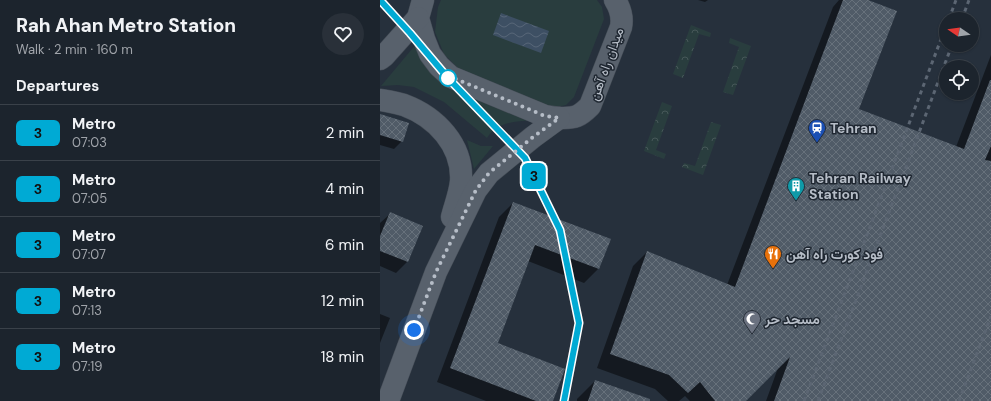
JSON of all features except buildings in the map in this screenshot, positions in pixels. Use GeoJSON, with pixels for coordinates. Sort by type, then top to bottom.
{"type":"FeatureCollection","features":[{"type":"Feature","properties":{"kind":"main road","name":"میدان راه آهن"},"geometry":{"type":"LineString","coordinates":[[420,9],[424,39],[430,54],[439,66],[451,77],[545,116],[559,118],[576,116],[590,106],[621,27],[622,21],[620,11],[615,0]]}},
{"type":"Feature","properties":{"kind":"main road"},"geometry":{"type":"LineString","coordinates":[[380,59],[384,56],[420,9]]}},
{"type":"Feature","properties":{"kind":"main road"},"geometry":{"type":"LineString","coordinates":[[380,100],[404,105],[418,111],[432,120],[444,132],[453,146],[457,155],[461,181],[436,272],[388,401]]}},
{"type":"Feature","properties":{"kind":"main road"},"geometry":{"type":"LineString","coordinates":[[436,272],[470,200],[489,173],[559,118]]}},
{"type":"Feature","properties":{"kind":"green space"},"geometry":{"type":"Polygon","coordinates":[[[441,0],[597,0],[602,7],[604,19],[574,97],[566,105],[553,108],[465,75],[444,54],[435,32],[438,7],[441,0]]]}},
{"type":"Feature","properties":{"kind":"green space"},"geometry":{"type":"Polygon","coordinates":[[[691,25],[711,33],[710,37],[699,34],[683,78],[673,74],[691,25]]]}},
{"type":"Feature","properties":{"kind":"green space"},"geometry":{"type":"Polygon","coordinates":[[[730,38],[751,46],[733,95],[723,92],[739,47],[729,43],[730,38]]]}},
{"type":"Feature","properties":{"kind":"green space"},"geometry":{"type":"Polygon","coordinates":[[[417,43],[531,120],[512,122],[501,126],[487,138],[444,102],[414,87],[398,85],[381,86],[417,43]]]}},
{"type":"Feature","properties":{"kind":"green space"},"geometry":{"type":"Polygon","coordinates":[[[662,102],[672,106],[656,150],[666,154],[664,159],[644,151],[662,102]]]}},
{"type":"Feature","properties":{"kind":"green space"},"geometry":{"type":"Polygon","coordinates":[[[711,122],[721,125],[703,175],[682,167],[684,163],[695,166],[711,122]]]}},
{"type":"Feature","properties":{"kind":"green space"},"geometry":{"type":"Polygon","coordinates":[[[467,140],[481,146],[493,146],[474,169],[467,140]]]}},
{"type":"Feature","properties":{"kind":"water"},"geometry":{"type":"Polygon","coordinates":[[[501,13],[549,31],[541,53],[493,35],[501,13]]]}},
{"type":"Feature","properties":{"kind":"railway"},"geometry":{"type":"LineString","coordinates":[[952,12],[956,0]]}},
{"type":"Feature","properties":{"kind":"railway"},"geometry":{"type":"LineString","coordinates":[[965,12],[969,0]]}},
{"type":"Feature","properties":{"kind":"railway"},"geometry":{"type":"LineString","coordinates":[[804,401],[939,44]]}},
{"type":"Feature","properties":{"kind":"railway"},"geometry":{"type":"LineString","coordinates":[[818,401],[949,52]]}},
{"type":"Feature","properties":{"kind":"railway"},"geometry":{"type":"LineString","coordinates":[[959,401],[991,316]]}},
{"type":"Feature","properties":{"kind":"metro line","name":"3"},"geometry":{"type":"LineString","coordinates":[[380,0],[448,78],[525,158],[560,230],[579,323],[564,401]]}},
{"type":"Feature","properties":{"kind":"place","name":"Tehran"},"geometry":{"type":"Point","coordinates":[817,143]}},
{"type":"Feature","properties":{"kind":"place","name":"Tehran Railway Station"},"geometry":{"type":"Point","coordinates":[796,201]}},
{"type":"Feature","properties":{"kind":"place","name":"فود کورت راه آهن"},"geometry":{"type":"Point","coordinates":[773,269]}},
{"type":"Feature","properties":{"kind":"place","name":"مسجد حر"},"geometry":{"type":"Point","coordinates":[752,334]}},
{"type":"Feature","properties":{"kind":"route"},"geometry":{"type":"LineString","coordinates":[[414,330],[436,272],[476,190],[489,173],[559,118],[545,116],[451,77],[448,78]]}}]}
